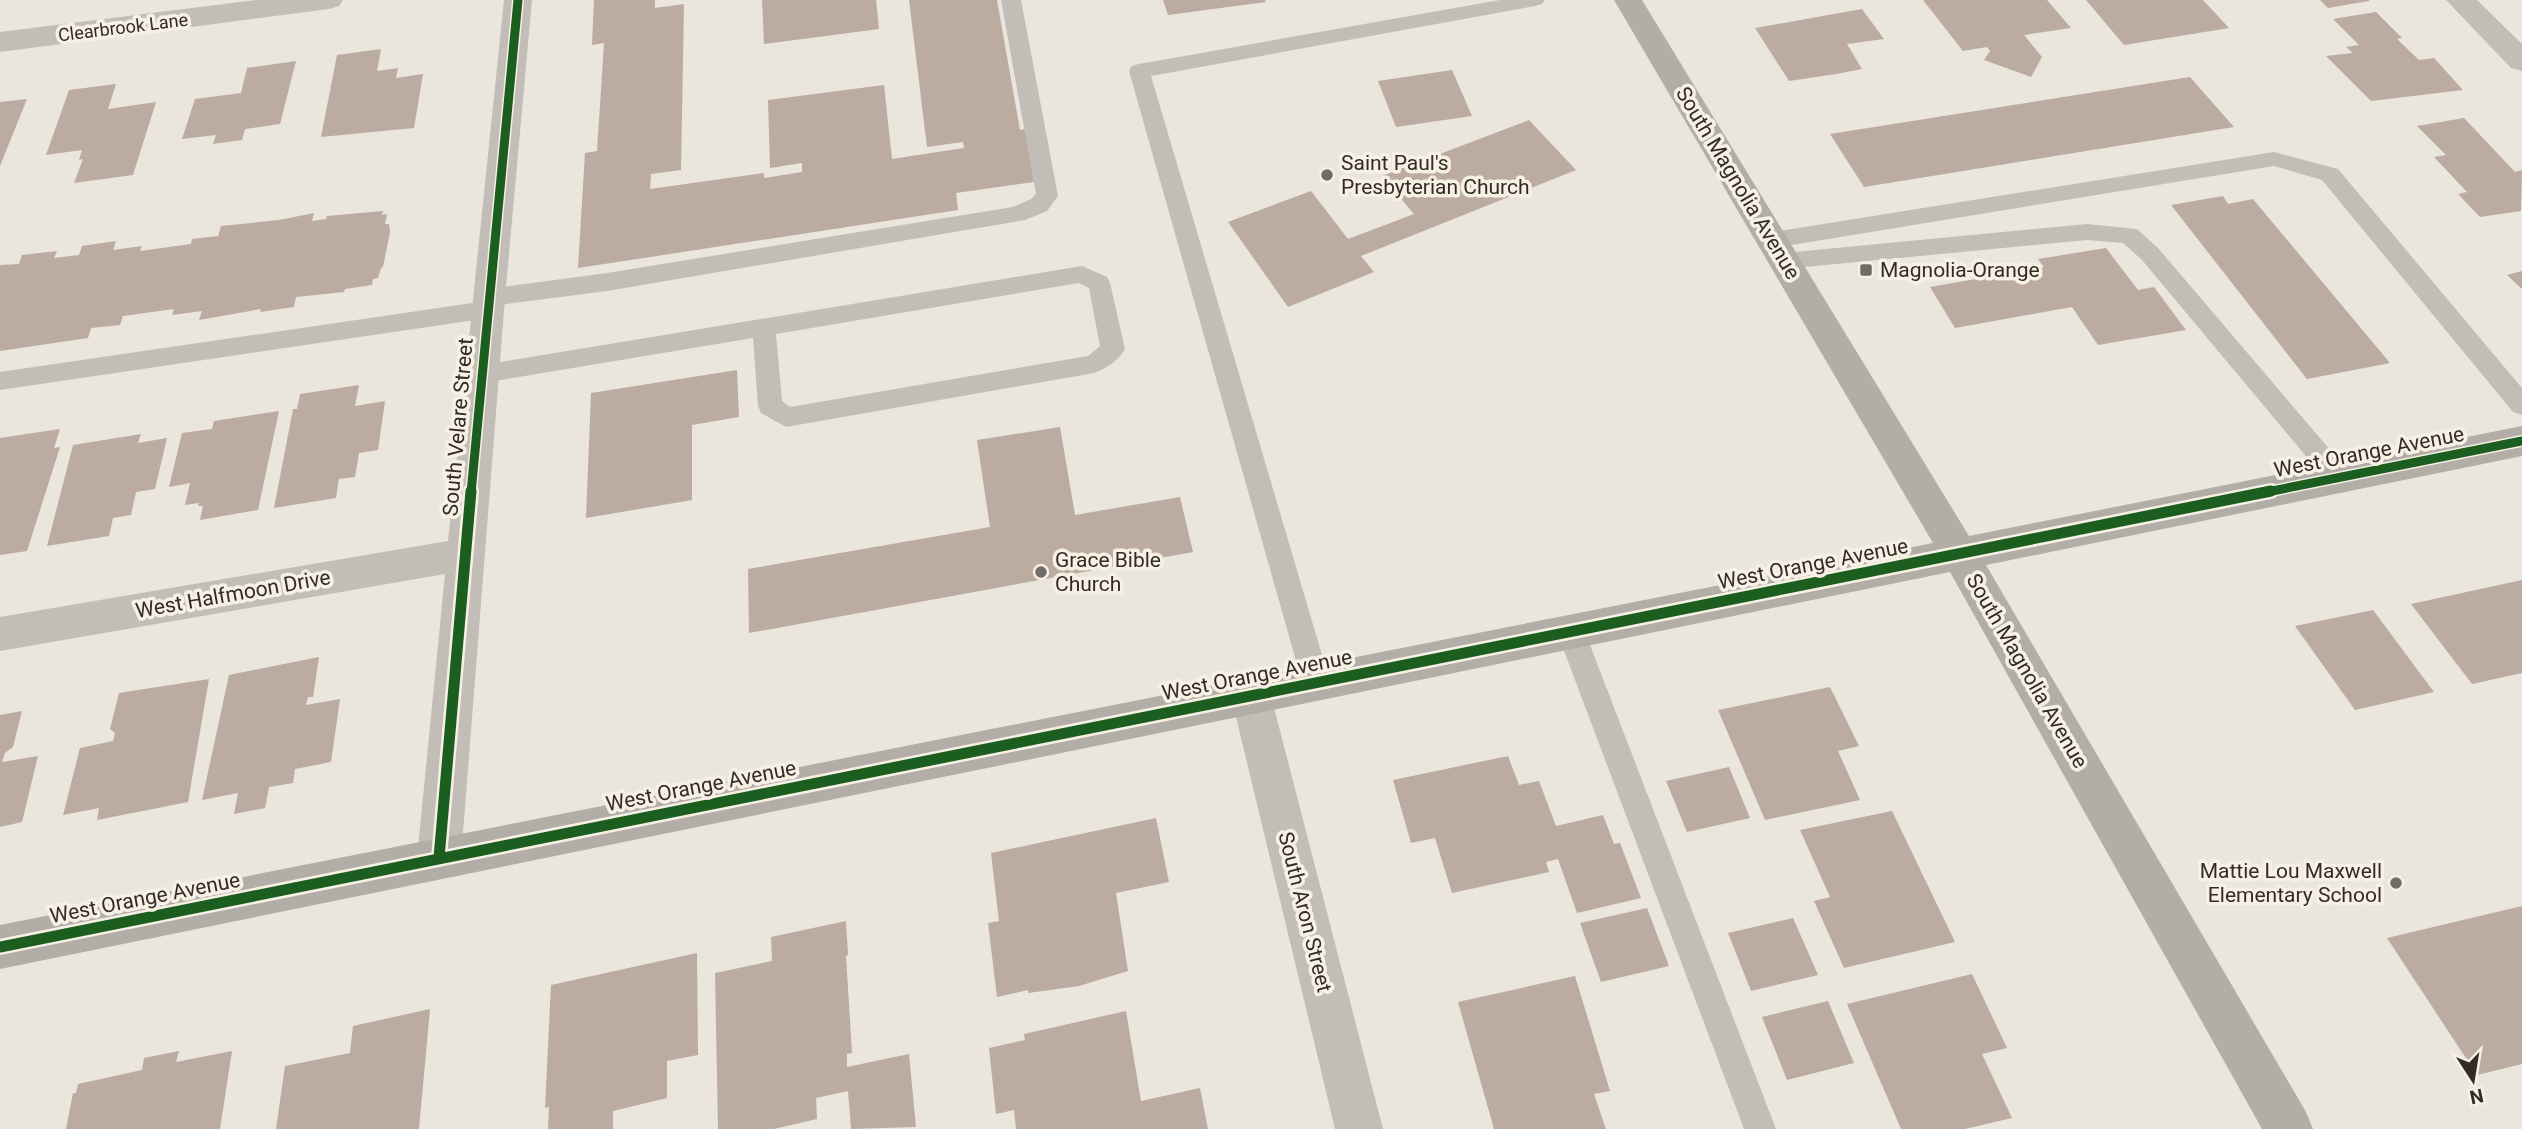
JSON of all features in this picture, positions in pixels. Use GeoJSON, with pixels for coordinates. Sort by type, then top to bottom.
{"type":"FeatureCollection","features":[{"type":"Feature","properties":{"kind":"street","name":"Clearbrook Lane"},"geometry":{"type":"LineString","coordinates":[[0,42],[329,0]]}},
{"type":"Feature","properties":{"kind":"street","name":"South Velare Street"},"geometry":{"type":"LineString","coordinates":[[439,859],[518,0]]}},
{"type":"Feature","properties":{"kind":"street","name":"South Magnolia Avenue"},"geometry":{"type":"LineString","coordinates":[[1628,0],[1960,554],[2289,1129]]}},
{"type":"Feature","properties":{"kind":"street"},"geometry":{"type":"LineString","coordinates":[[2460,0],[2522,61]]}},
{"type":"Feature","properties":{"kind":"street","name":"West Orange Avenue"},"geometry":{"type":"LineString","coordinates":[[1,952],[439,859],[2522,441]]}},
{"type":"Feature","properties":{"kind":"street","name":"West Halfmoon Drive"},"geometry":{"type":"LineString","coordinates":[[0,634],[466,554]]}},
{"type":"Feature","properties":{"kind":"street","name":"South Aron Street"},"geometry":{"type":"LineString","coordinates":[[1251,695],[1359,1129]]}},
{"type":"Feature","properties":{"kind":"lane"},"geometry":{"type":"LineString","coordinates":[[0,381],[488,304],[1017,214],[1039,205],[1047,196],[1012,0]]}},
{"type":"Feature","properties":{"kind":"lane"},"geometry":{"type":"LineString","coordinates":[[1316,682],[1139,71],[1535,0]]}},
{"type":"Feature","properties":{"kind":"lane"},"geometry":{"type":"LineString","coordinates":[[1779,250],[2274,159],[2330,174],[2522,405]]}},
{"type":"Feature","properties":{"kind":"lane"},"geometry":{"type":"LineString","coordinates":[[1779,250],[2087,232],[2129,235],[2150,254],[2339,478]]}},
{"type":"Feature","properties":{"kind":"lane"},"geometry":{"type":"LineString","coordinates":[[483,374],[1082,274],[1099,283],[1113,349],[1094,364],[786,417],[769,406],[764,328]]}},
{"type":"Feature","properties":{"kind":"lane"},"geometry":{"type":"LineString","coordinates":[[1571,632],[1760,1129]]}},
{"type":"Feature","properties":{"kind":"building"},"geometry":{"type":"Polygon","coordinates":[[[594,0],[655,0],[655,8],[684,4],[681,170],[651,174],[650,189],[764,173],[764,178],[802,172],[802,163],[770,168],[768,100],[884,85],[892,159],[964,148],[963,142],[927,147],[909,0],[997,0],[1020,130],[1025,129],[1034,182],[956,193],[958,210],[578,268],[585,153],[597,151],[604,43],[592,45],[594,0]]]}},
{"type":"Feature","properties":{"kind":"building"},"geometry":{"type":"Polygon","coordinates":[[[762,0],[876,0],[879,29],[764,44],[762,0]]]}},
{"type":"Feature","properties":{"kind":"building"},"geometry":{"type":"Polygon","coordinates":[[[1163,0],[1265,0],[1266,2],[1168,15],[1163,0]]]}},
{"type":"Feature","properties":{"kind":"building"},"geometry":{"type":"Polygon","coordinates":[[[1923,0],[2047,0],[2071,28],[2024,35],[2042,57],[2031,77],[1984,60],[1990,51],[1987,47],[1963,51],[1923,0]]]}},
{"type":"Feature","properties":{"kind":"building"},"geometry":{"type":"Polygon","coordinates":[[[2086,0],[2203,0],[2229,28],[2124,45],[2086,0]]]}},
{"type":"Feature","properties":{"kind":"building"},"geometry":{"type":"Polygon","coordinates":[[[2320,0],[2369,0],[2369,1],[2328,8],[2320,0]]]}},
{"type":"Feature","properties":{"kind":"building"},"geometry":{"type":"Polygon","coordinates":[[[1862,9],[1884,39],[1847,44],[1862,69],[1836,74],[1789,81],[1755,28],[1862,9]]]}},
{"type":"Feature","properties":{"kind":"building"},"geometry":{"type":"Polygon","coordinates":[[[2376,12],[2402,38],[2397,39],[2419,60],[2434,58],[2463,90],[2371,101],[2326,56],[2353,53],[2346,47],[2359,45],[2333,19],[2376,12]]]}},
{"type":"Feature","properties":{"kind":"building"},"geometry":{"type":"Polygon","coordinates":[[[381,49],[377,71],[398,68],[396,78],[423,74],[414,128],[321,137],[337,55],[381,49]]]}},
{"type":"Feature","properties":{"kind":"building"},"geometry":{"type":"Polygon","coordinates":[[[296,61],[280,124],[245,129],[242,140],[213,144],[216,135],[182,139],[195,99],[241,93],[247,68],[296,61]]]}},
{"type":"Feature","properties":{"kind":"building"},"geometry":{"type":"Polygon","coordinates":[[[1452,70],[1472,116],[1396,127],[1378,81],[1452,70]]]}},
{"type":"Feature","properties":{"kind":"building"},"geometry":{"type":"Polygon","coordinates":[[[2190,77],[2234,127],[1864,187],[1830,134],[2190,77]]]}},
{"type":"Feature","properties":{"kind":"building"},"geometry":{"type":"Polygon","coordinates":[[[116,84],[108,109],[156,102],[133,175],[74,183],[83,159],[79,160],[82,150],[46,155],[69,90],[116,84]]]}},
{"type":"Feature","properties":{"kind":"building"},"geometry":{"type":"Polygon","coordinates":[[[27,99],[0,166],[0,102],[27,99]]]}},
{"type":"Feature","properties":{"kind":"building"},"geometry":{"type":"Polygon","coordinates":[[[2464,118],[2515,172],[2522,170],[2521,211],[2480,217],[2458,194],[2467,192],[2434,157],[2446,155],[2417,126],[2464,118]]]}},
{"type":"Feature","properties":{"kind":"building"},"geometry":{"type":"Polygon","coordinates":[[[1529,120],[1576,170],[1361,256],[1374,272],[1288,307],[1228,222],[1311,191],[1348,239],[1414,214],[1382,176],[1529,120]]]}},
{"type":"Feature","properties":{"kind":"building"},"geometry":{"type":"Polygon","coordinates":[[[2223,196],[2228,204],[2253,199],[2390,363],[2307,379],[2171,205],[2223,196]]]}},
{"type":"Feature","properties":{"kind":"building"},"geometry":{"type":"Polygon","coordinates":[[[383,211],[382,215],[387,214],[385,224],[389,224],[390,232],[383,267],[378,278],[373,279],[372,285],[345,289],[344,292],[296,297],[294,307],[260,312],[261,309],[199,320],[202,311],[172,315],[174,309],[123,316],[120,325],[91,328],[88,338],[0,351],[0,265],[19,264],[22,255],[57,251],[54,258],[79,255],[82,246],[116,241],[113,250],[142,246],[140,251],[191,244],[192,239],[218,236],[221,226],[314,213],[312,221],[326,219],[327,216],[383,211]]]}},
{"type":"Feature","properties":{"kind":"building"},"geometry":{"type":"Polygon","coordinates":[[[2106,248],[2138,290],[2154,287],[2186,330],[2098,345],[2072,307],[1955,328],[1930,287],[2044,267],[2038,259],[2106,248]]]}},
{"type":"Feature","properties":{"kind":"building"},"geometry":{"type":"Polygon","coordinates":[[[2522,271],[2522,289],[2507,275],[2522,271]]]}},
{"type":"Feature","properties":{"kind":"building"},"geometry":{"type":"Polygon","coordinates":[[[737,370],[739,417],[692,425],[692,500],[586,518],[591,393],[737,370]]]}},
{"type":"Feature","properties":{"kind":"building"},"geometry":{"type":"Polygon","coordinates":[[[359,385],[355,406],[385,401],[378,450],[359,453],[355,477],[339,479],[336,498],[274,508],[293,409],[297,409],[300,394],[359,385]]]}},
{"type":"Feature","properties":{"kind":"building"},"geometry":{"type":"Polygon","coordinates":[[[279,411],[258,510],[200,520],[203,506],[198,506],[199,503],[185,505],[190,483],[169,487],[182,433],[212,429],[214,421],[279,411]]]}},
{"type":"Feature","properties":{"kind":"building"},"geometry":{"type":"Polygon","coordinates":[[[1060,427],[1075,515],[1180,497],[1193,552],[749,633],[748,569],[990,527],[977,440],[1060,427]]]}},
{"type":"Feature","properties":{"kind":"building"},"geometry":{"type":"Polygon","coordinates":[[[60,429],[54,448],[60,447],[27,551],[0,555],[0,438],[60,429]]]}},
{"type":"Feature","properties":{"kind":"building"},"geometry":{"type":"Polygon","coordinates":[[[141,434],[138,443],[167,438],[155,489],[136,492],[131,515],[113,518],[109,536],[47,546],[73,445],[141,434]]]}},
{"type":"Feature","properties":{"kind":"building"},"geometry":{"type":"Polygon","coordinates":[[[2522,580],[2522,673],[2472,684],[2411,604],[2522,580]]]}},
{"type":"Feature","properties":{"kind":"building"},"geometry":{"type":"Polygon","coordinates":[[[2373,610],[2434,692],[2355,710],[2295,626],[2373,610]]]}},
{"type":"Feature","properties":{"kind":"building"},"geometry":{"type":"Polygon","coordinates":[[[319,657],[313,697],[308,697],[306,705],[340,699],[331,762],[295,769],[293,783],[269,787],[265,808],[234,814],[238,793],[202,800],[229,675],[319,657]]]}},
{"type":"Feature","properties":{"kind":"building"},"geometry":{"type":"Polygon","coordinates":[[[209,679],[188,802],[97,820],[99,808],[63,815],[80,748],[113,741],[115,733],[110,729],[119,693],[209,679]]]}},
{"type":"Feature","properties":{"kind":"building"},"geometry":{"type":"Polygon","coordinates":[[[1830,687],[1859,746],[1838,751],[1860,800],[1765,820],[1718,710],[1830,687]]]}},
{"type":"Feature","properties":{"kind":"building"},"geometry":{"type":"Polygon","coordinates":[[[22,711],[13,747],[5,753],[2,762],[38,756],[22,822],[0,827],[0,715],[22,711]]]}},
{"type":"Feature","properties":{"kind":"building"},"geometry":{"type":"Polygon","coordinates":[[[1508,756],[1519,785],[1539,781],[1556,826],[1603,815],[1614,844],[1620,843],[1641,898],[1577,913],[1558,859],[1546,862],[1549,872],[1452,893],[1435,838],[1411,843],[1393,780],[1508,756]]]}},
{"type":"Feature","properties":{"kind":"building"},"geometry":{"type":"Polygon","coordinates":[[[1729,767],[1750,818],[1687,832],[1666,781],[1729,767]]]}},
{"type":"Feature","properties":{"kind":"building"},"geometry":{"type":"Polygon","coordinates":[[[1892,811],[1955,942],[1844,968],[1814,901],[1830,897],[1800,830],[1892,811]]]}},
{"type":"Feature","properties":{"kind":"building"},"geometry":{"type":"Polygon","coordinates":[[[1156,818],[1169,882],[1116,893],[1128,971],[1079,986],[1028,993],[1028,990],[997,997],[988,923],[999,921],[991,853],[1156,818]]]}},
{"type":"Feature","properties":{"kind":"building"},"geometry":{"type":"Polygon","coordinates":[[[2522,906],[2522,1064],[2477,1075],[2387,938],[2522,906]]]}},
{"type":"Feature","properties":{"kind":"building"},"geometry":{"type":"Polygon","coordinates":[[[1647,908],[1669,966],[1601,982],[1580,923],[1647,908]]]}},
{"type":"Feature","properties":{"kind":"building"},"geometry":{"type":"Polygon","coordinates":[[[1793,918],[1818,975],[1751,991],[1728,933],[1793,918]]]}},
{"type":"Feature","properties":{"kind":"building"},"geometry":{"type":"Polygon","coordinates":[[[846,921],[852,1053],[847,1054],[847,1067],[909,1054],[916,1127],[851,1129],[848,1091],[816,1098],[817,1119],[774,1129],[718,1129],[715,973],[772,961],[771,937],[846,921]]]}},
{"type":"Feature","properties":{"kind":"building"},"geometry":{"type":"Polygon","coordinates":[[[697,953],[698,1055],[667,1061],[667,1098],[613,1111],[613,1129],[548,1129],[549,1107],[545,1108],[551,985],[697,953]]]}},
{"type":"Feature","properties":{"kind":"building"},"geometry":{"type":"Polygon","coordinates":[[[1972,974],[2007,1048],[1982,1054],[2012,1118],[1965,1129],[1901,1129],[1847,1004],[1972,974]]]}},
{"type":"Feature","properties":{"kind":"building"},"geometry":{"type":"Polygon","coordinates":[[[1575,976],[1610,1091],[1594,1094],[1606,1129],[1494,1129],[1458,1002],[1575,976]]]}},
{"type":"Feature","properties":{"kind":"building"},"geometry":{"type":"Polygon","coordinates":[[[1828,1001],[1854,1063],[1787,1080],[1762,1017],[1828,1001]]]}},
{"type":"Feature","properties":{"kind":"building"},"geometry":{"type":"Polygon","coordinates":[[[430,1009],[419,1129],[276,1129],[285,1066],[350,1053],[353,1026],[430,1009]]]}},
{"type":"Feature","properties":{"kind":"building"},"geometry":{"type":"Polygon","coordinates":[[[1126,1011],[1141,1101],[1200,1088],[1208,1129],[1016,1129],[1014,1110],[996,1114],[989,1048],[1025,1040],[1024,1034],[1126,1011]]]}},
{"type":"Feature","properties":{"kind":"building"},"geometry":{"type":"Polygon","coordinates":[[[179,1051],[176,1062],[232,1051],[220,1129],[66,1129],[73,1093],[76,1093],[78,1084],[142,1070],[144,1058],[179,1051]]]}},
{"type":"Feature","properties":{"kind":"cycle path"},"geometry":{"type":"LineString","coordinates":[[439,858],[488,298],[518,0]]}},
{"type":"Feature","properties":{"kind":"cycle path"},"geometry":{"type":"LineString","coordinates":[[0,947],[2522,441]]}},
{"type":"Feature","properties":{"kind":"place","name":"Saint Paul's Presbyterian Church"},"geometry":{"type":"Point","coordinates":[1327,175]}},
{"type":"Feature","properties":{"kind":"place","name":"Magnolia-Orange"},"geometry":{"type":"Point","coordinates":[1866,270]}},
{"type":"Feature","properties":{"kind":"place","name":"Grace Bible Church"},"geometry":{"type":"Point","coordinates":[1041,572]}},
{"type":"Feature","properties":{"kind":"place","name":"Mattie Lou Maxwell Elementary School"},"geometry":{"type":"Point","coordinates":[2396,883]}}]}
